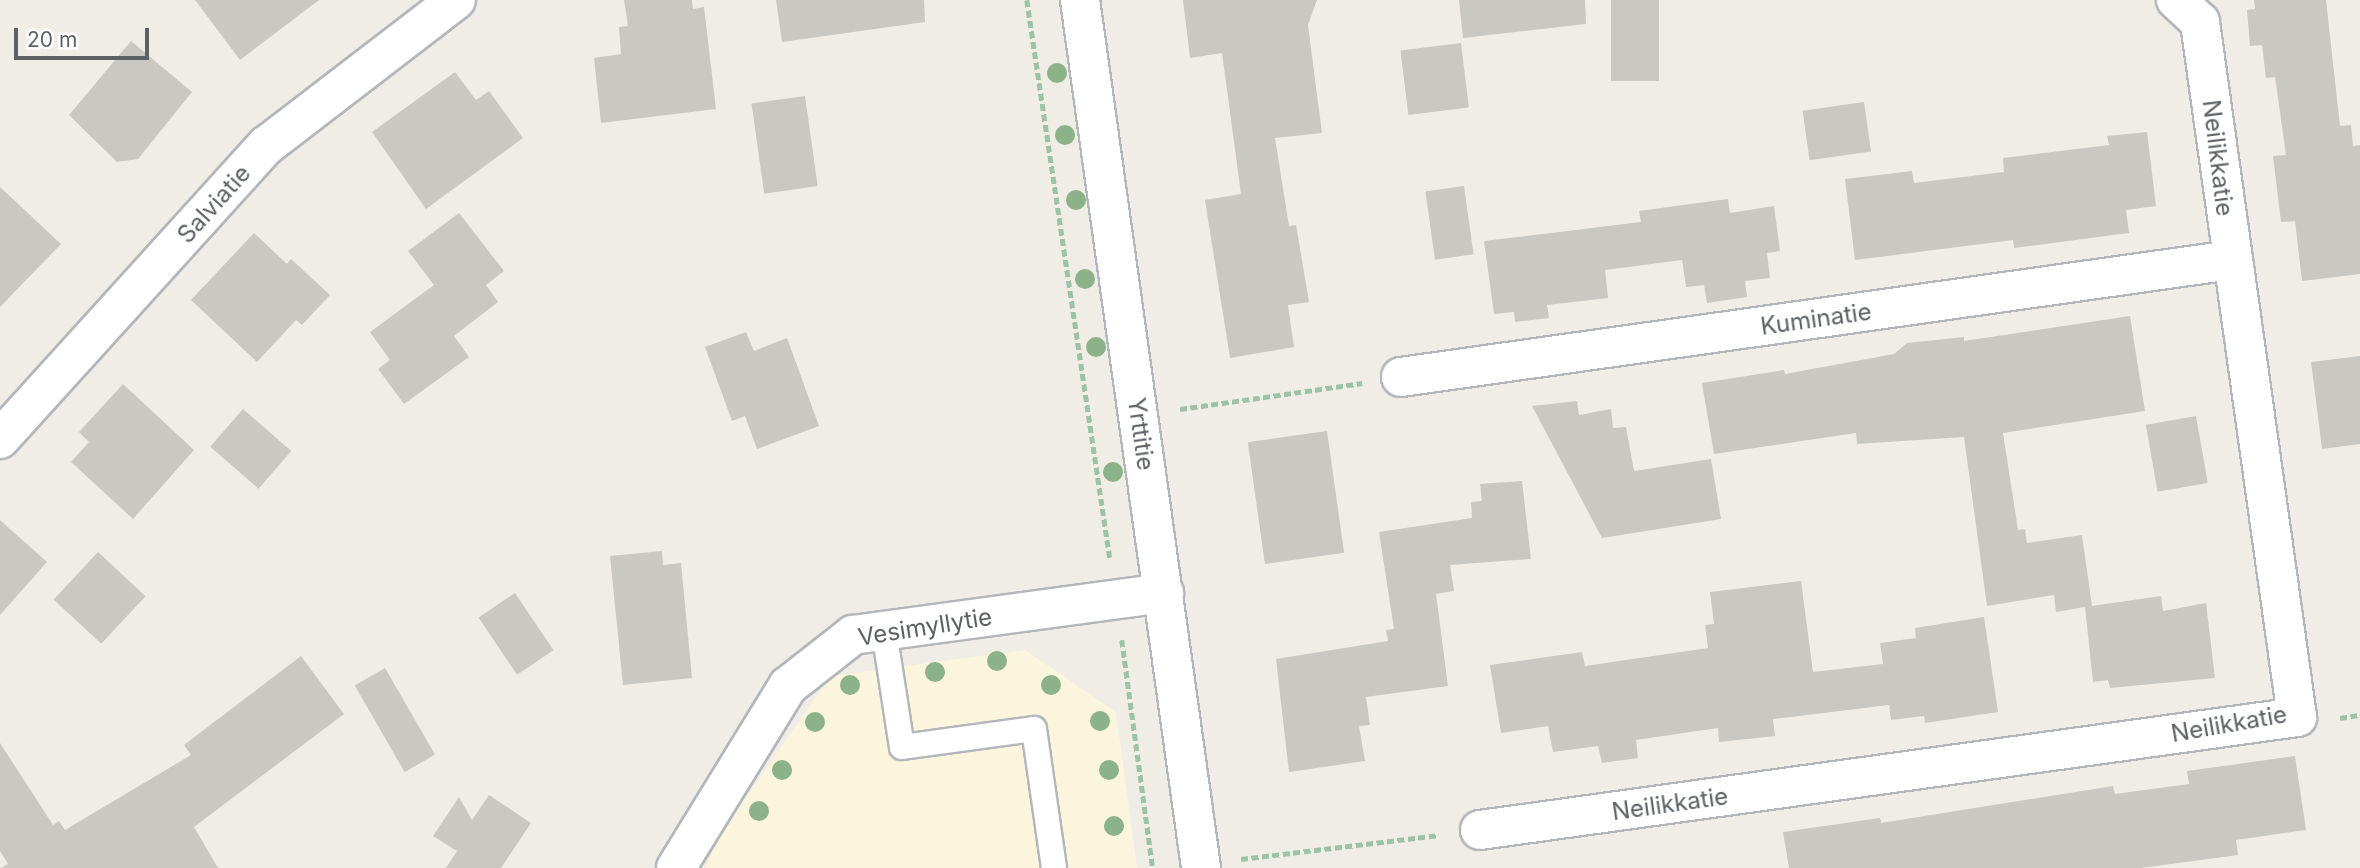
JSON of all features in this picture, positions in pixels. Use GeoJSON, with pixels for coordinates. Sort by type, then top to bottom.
{"type":"FeatureCollection","features":[{"type":"Feature","properties":{"kind":"street","name":"Salviatie"},"geometry":{"type":"LineString","coordinates":[[0,439],[267,145],[456,0]]}},
{"type":"Feature","properties":{"kind":"street","name":"Yrttitie"},"geometry":{"type":"LineString","coordinates":[[1080,0],[1201,866]]}},
{"type":"Feature","properties":{"kind":"street","name":"Neilikkatie"},"geometry":{"type":"LineString","coordinates":[[1480,830],[2297,717],[2231,260],[2200,22],[2176,0]]}},
{"type":"Feature","properties":{"kind":"street","name":"Kuminatie"},"geometry":{"type":"LineString","coordinates":[[1401,377],[2231,260]]}},
{"type":"Feature","properties":{"kind":"street","name":"Vesimyllytie"},"geometry":{"type":"LineString","coordinates":[[677,868],[788,686],[853,635],[1164,593]]}},
{"type":"Feature","properties":{"kind":"lane"},"geometry":{"type":"LineString","coordinates":[[884,631],[902,747],[1034,729],[1054,868]]}},
{"type":"Feature","properties":{"kind":"path"},"geometry":{"type":"LineString","coordinates":[[1027,0],[1116,598],[1153,868]]}},
{"type":"Feature","properties":{"kind":"path"},"geometry":{"type":"LineString","coordinates":[[1090,424],[1401,377]]}},
{"type":"Feature","properties":{"kind":"path"},"geometry":{"type":"LineString","coordinates":[[1201,866],[1480,830]]}},
{"type":"Feature","properties":{"kind":"shaded area"},"geometry":{"type":"Polygon","coordinates":[[[1025,650],[1116,712],[1137,868],[705,868],[725,827],[831,676],[1025,650]]]}},
{"type":"Feature","properties":{"kind":"building"},"geometry":{"type":"Polygon","coordinates":[[[195,0],[319,0],[240,60],[195,0]]]}},
{"type":"Feature","properties":{"kind":"building"},"geometry":{"type":"Polygon","coordinates":[[[624,0],[692,0],[693,9],[704,7],[716,109],[601,123],[594,58],[621,54],[619,27],[628,26],[624,0]]]}},
{"type":"Feature","properties":{"kind":"building"},"geometry":{"type":"Polygon","coordinates":[[[776,0],[924,0],[925,22],[782,42],[776,0]]]}},
{"type":"Feature","properties":{"kind":"building"},"geometry":{"type":"Polygon","coordinates":[[[1183,0],[1317,0],[1308,25],[1322,133],[1275,138],[1289,226],[1296,225],[1309,302],[1288,305],[1294,347],[1230,358],[1205,200],[1241,194],[1222,53],[1190,58],[1183,0]]]}},
{"type":"Feature","properties":{"kind":"building"},"geometry":{"type":"Polygon","coordinates":[[[1459,0],[1585,0],[1586,24],[1463,38],[1459,0]]]}},
{"type":"Feature","properties":{"kind":"building"},"geometry":{"type":"Polygon","coordinates":[[[1611,0],[1659,0],[1659,81],[1611,81],[1611,0]]]}},
{"type":"Feature","properties":{"kind":"building"},"geometry":{"type":"Polygon","coordinates":[[[2254,0],[2326,0],[2340,126],[2351,125],[2353,146],[2360,145],[2360,274],[2302,281],[2295,221],[2281,222],[2273,156],[2286,155],[2275,77],[2266,78],[2262,45],[2250,46],[2247,10],[2255,9],[2254,0]]]}},
{"type":"Feature","properties":{"kind":"building"},"geometry":{"type":"Polygon","coordinates":[[[131,41],[192,92],[138,159],[117,162],[69,115],[131,41]]]}},
{"type":"Feature","properties":{"kind":"building"},"geometry":{"type":"Polygon","coordinates":[[[1461,43],[1469,108],[1408,115],[1400,50],[1461,43]]]}},
{"type":"Feature","properties":{"kind":"building"},"geometry":{"type":"Polygon","coordinates":[[[455,72],[476,100],[489,91],[523,138],[426,209],[372,132],[455,72]]]}},
{"type":"Feature","properties":{"kind":"building"},"geometry":{"type":"Polygon","coordinates":[[[805,96],[818,186],[764,194],[752,104],[805,96]]]}},
{"type":"Feature","properties":{"kind":"building"},"geometry":{"type":"Polygon","coordinates":[[[1864,102],[1871,152],[1810,160],[1803,111],[1864,102]]]}},
{"type":"Feature","properties":{"kind":"building"},"geometry":{"type":"Polygon","coordinates":[[[2147,132],[2156,206],[2126,210],[2129,233],[2014,248],[2013,240],[1855,260],[1845,179],[1912,171],[1914,183],[2004,172],[2003,158],[2109,145],[2107,136],[2147,132]]]}},
{"type":"Feature","properties":{"kind":"building"},"geometry":{"type":"Polygon","coordinates":[[[1464,186],[1474,254],[1435,260],[1425,191],[1464,186]]]}},
{"type":"Feature","properties":{"kind":"building"},"geometry":{"type":"Polygon","coordinates":[[[0,187],[61,244],[0,307],[0,187]]]}},
{"type":"Feature","properties":{"kind":"building"},"geometry":{"type":"Polygon","coordinates":[[[1728,199],[1730,213],[1774,206],[1780,251],[1767,253],[1770,278],[1745,281],[1747,297],[1707,303],[1704,285],[1686,287],[1682,260],[1605,270],[1608,298],[1547,305],[1549,318],[1515,322],[1514,312],[1494,314],[1484,241],[1641,222],[1639,211],[1728,199]]]}},
{"type":"Feature","properties":{"kind":"building"},"geometry":{"type":"Polygon","coordinates":[[[459,213],[504,271],[486,285],[498,302],[454,336],[469,357],[404,404],[378,369],[390,360],[370,332],[434,285],[408,251],[459,213]]]}},
{"type":"Feature","properties":{"kind":"building"},"geometry":{"type":"Polygon","coordinates":[[[254,233],[287,264],[291,259],[330,295],[302,325],[296,320],[257,362],[191,300],[254,233]]]}},
{"type":"Feature","properties":{"kind":"building"},"geometry":{"type":"Polygon","coordinates":[[[2130,316],[2145,411],[2003,433],[2018,530],[2025,529],[2027,543],[2082,535],[2092,606],[2161,596],[2163,611],[2206,603],[2215,678],[2110,688],[2108,680],[2093,682],[2085,607],[2056,612],[2054,595],[1987,606],[1964,437],[1857,444],[1856,433],[1714,454],[1702,383],[1784,370],[1785,374],[1894,354],[1907,343],[1964,337],[1964,341],[2130,316]]]}},
{"type":"Feature","properties":{"kind":"building"},"geometry":{"type":"Polygon","coordinates":[[[746,332],[754,351],[787,338],[819,426],[757,449],[745,416],[732,421],[705,347],[746,332]]]}},
{"type":"Feature","properties":{"kind":"building"},"geometry":{"type":"Polygon","coordinates":[[[2360,356],[2360,444],[2322,449],[2311,362],[2360,356]]]}},
{"type":"Feature","properties":{"kind":"building"},"geometry":{"type":"Polygon","coordinates":[[[123,384],[194,450],[133,519],[71,462],[89,442],[79,432],[123,384]]]}},
{"type":"Feature","properties":{"kind":"building"},"geometry":{"type":"Polygon","coordinates":[[[1577,401],[1579,415],[1611,409],[1613,428],[1626,427],[1634,471],[1711,459],[1721,519],[1602,538],[1532,406],[1577,401]]]}},
{"type":"Feature","properties":{"kind":"building"},"geometry":{"type":"Polygon","coordinates":[[[243,409],[291,451],[258,489],[210,447],[243,409]]]}},
{"type":"Feature","properties":{"kind":"building"},"geometry":{"type":"Polygon","coordinates":[[[2196,416],[2208,483],[2158,492],[2146,425],[2196,416]]]}},
{"type":"Feature","properties":{"kind":"building"},"geometry":{"type":"Polygon","coordinates":[[[1327,431],[1344,553],[1265,564],[1248,442],[1327,431]]]}},
{"type":"Feature","properties":{"kind":"building"},"geometry":{"type":"Polygon","coordinates":[[[1522,481],[1531,559],[1450,565],[1454,591],[1436,594],[1448,686],[1366,697],[1370,725],[1359,726],[1365,761],[1289,772],[1276,659],[1388,641],[1386,630],[1394,629],[1379,532],[1472,518],[1471,502],[1482,501],[1480,484],[1522,481]]]}},
{"type":"Feature","properties":{"kind":"building"},"geometry":{"type":"Polygon","coordinates":[[[0,520],[47,562],[0,615],[0,520]]]}},
{"type":"Feature","properties":{"kind":"building"},"geometry":{"type":"Polygon","coordinates":[[[662,551],[663,565],[681,563],[692,678],[623,685],[610,556],[662,551]]]}},
{"type":"Feature","properties":{"kind":"building"},"geometry":{"type":"Polygon","coordinates":[[[98,552],[146,596],[101,644],[54,600],[98,552]]]}},
{"type":"Feature","properties":{"kind":"building"},"geometry":{"type":"Polygon","coordinates":[[[1801,581],[1813,672],[1883,664],[1880,643],[1916,638],[1915,628],[1984,617],[1998,712],[1925,723],[1924,716],[1891,720],[1889,705],[1773,719],[1775,736],[1719,742],[1718,728],[1636,740],[1638,758],[1602,763],[1598,746],[1553,752],[1548,726],[1501,733],[1490,665],[1582,652],[1585,666],[1708,648],[1705,625],[1714,624],[1710,592],[1801,581]]]}},
{"type":"Feature","properties":{"kind":"building"},"geometry":{"type":"Polygon","coordinates":[[[515,593],[554,650],[517,675],[479,618],[515,593]]]}},
{"type":"Feature","properties":{"kind":"building"},"geometry":{"type":"Polygon","coordinates":[[[301,656],[344,714],[194,827],[218,868],[1,868],[8,864],[0,851],[0,743],[53,825],[59,821],[65,830],[191,755],[184,745],[301,656]]]}},
{"type":"Feature","properties":{"kind":"building"},"geometry":{"type":"Polygon","coordinates":[[[385,668],[435,755],[405,772],[355,686],[385,668]]]}},
{"type":"Feature","properties":{"kind":"building"},"geometry":{"type":"Polygon","coordinates":[[[2295,756],[2306,830],[2236,840],[2238,855],[2141,868],[1789,868],[1783,832],[1880,818],[1881,823],[2113,786],[2115,794],[2189,784],[2187,771],[2295,756]]]}},
{"type":"Feature","properties":{"kind":"building"},"geometry":{"type":"Polygon","coordinates":[[[489,795],[531,823],[501,868],[446,868],[457,851],[433,836],[459,797],[472,820],[489,795]]]}}]}
